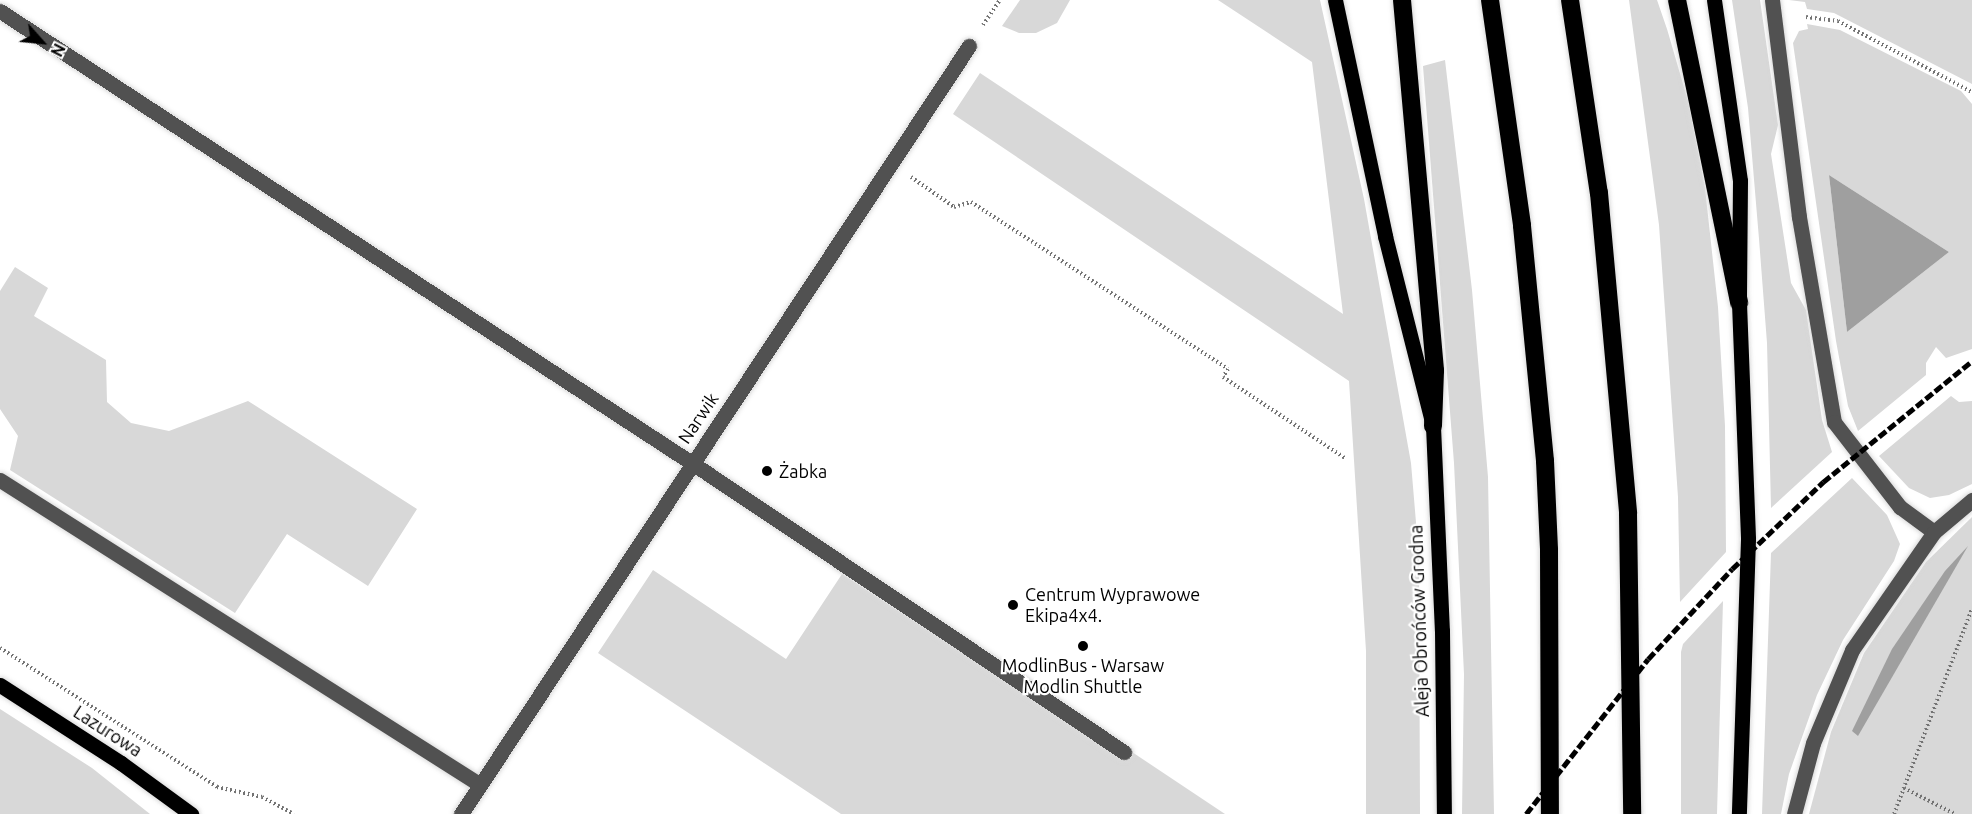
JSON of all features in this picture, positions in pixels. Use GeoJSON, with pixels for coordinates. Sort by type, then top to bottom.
{"type":"FeatureCollection","features":[{"type":"Feature","properties":{"kind":"highway"},"geometry":{"type":"LineString","coordinates":[[1402,0],[1435,370],[1433,426]]}},
{"type":"Feature","properties":{"kind":"highway"},"geometry":{"type":"LineString","coordinates":[[1490,0],[1522,226],[1545,460],[1549,550],[1550,814]]}},
{"type":"Feature","properties":{"kind":"highway"},"geometry":{"type":"LineString","coordinates":[[1570,0],[1599,194],[1628,514],[1632,814]]}},
{"type":"Feature","properties":{"kind":"highway"},"geometry":{"type":"LineString","coordinates":[[1677,0],[1739,303]]}},
{"type":"Feature","properties":{"kind":"main road","name":"Aleja Obrońców Grodna"},"geometry":{"type":"LineString","coordinates":[[1335,0],[1385,236],[1433,426],[1442,631],[1444,814]]}},
{"type":"Feature","properties":{"kind":"main road"},"geometry":{"type":"LineString","coordinates":[[1714,0],[1740,181],[1739,303],[1748,539],[1739,814]]}},
{"type":"Feature","properties":{"kind":"main road","name":"Lazurowa"},"geometry":{"type":"LineString","coordinates":[[0,685],[121,763],[191,814]]}},
{"type":"Feature","properties":{"kind":"street"},"geometry":{"type":"LineString","coordinates":[[1772,0],[1799,217],[1834,422],[1900,507],[1934,532]]}},
{"type":"Feature","properties":{"kind":"street"},"geometry":{"type":"LineString","coordinates":[[0,11],[691,463],[1124,752]]}},
{"type":"Feature","properties":{"kind":"street","name":"Narwik"},"geometry":{"type":"LineString","coordinates":[[461,814],[691,463],[969,46]]}},
{"type":"Feature","properties":{"kind":"street"},"geometry":{"type":"LineString","coordinates":[[0,480],[479,784]]}},
{"type":"Feature","properties":{"kind":"street"},"geometry":{"type":"LineString","coordinates":[[1794,814],[1813,743],[1852,650],[1934,532],[1972,500]]}},
{"type":"Feature","properties":{"kind":"path"},"geometry":{"type":"LineString","coordinates":[[969,46],[1000,0]]}},
{"type":"Feature","properties":{"kind":"path"},"geometry":{"type":"LineString","coordinates":[[1806,17],[1838,21],[1972,92]]}},
{"type":"Feature","properties":{"kind":"path"},"geometry":{"type":"LineString","coordinates":[[892,164],[954,207],[962,201],[971,202],[1227,369],[1223,377],[1345,458]]}},
{"type":"Feature","properties":{"kind":"path"},"geometry":{"type":"LineString","coordinates":[[1894,814],[1972,609]]}},
{"type":"Feature","properties":{"kind":"path"},"geometry":{"type":"LineString","coordinates":[[0,648],[217,787],[262,797],[294,814]]}},
{"type":"Feature","properties":{"kind":"path"},"geometry":{"type":"LineString","coordinates":[[1904,788],[1955,814]]}},
{"type":"Feature","properties":{"kind":"shaded area"},"geometry":{"type":"Polygon","coordinates":[[[1020,0],[1070,0],[1057,23],[1036,33],[1019,33],[1002,26],[1020,0]]]}},
{"type":"Feature","properties":{"kind":"shaded area"},"geometry":{"type":"Polygon","coordinates":[[[1218,0],[1320,0],[1364,199],[1411,463],[1419,558],[1420,814],[1366,814],[1366,651],[1349,381],[953,114],[980,73],[1343,314],[1312,62],[1218,0]]]}},
{"type":"Feature","properties":{"kind":"shaded area"},"geometry":{"type":"Polygon","coordinates":[[[1629,0],[1657,0],[1688,101],[1705,188],[1718,307],[1725,426],[1726,552],[1680,602],[1678,497],[1659,225],[1629,0]]]}},
{"type":"Feature","properties":{"kind":"shaded area"},"geometry":{"type":"Polygon","coordinates":[[[1732,0],[1760,0],[1778,125],[1771,154],[1791,283],[1806,310],[1822,420],[1832,452],[1771,508],[1767,343],[1748,108],[1732,0]]]}},
{"type":"Feature","properties":{"kind":"shaded area"},"geometry":{"type":"Polygon","coordinates":[[[1789,0],[1972,0],[1972,84],[1834,13],[1807,9],[1805,2],[1789,0]]]}},
{"type":"Feature","properties":{"kind":"shaded area"},"geometry":{"type":"Polygon","coordinates":[[[1807,24],[1840,30],[1961,91],[1972,104],[1972,349],[1946,358],[1936,347],[1926,363],[1926,375],[1858,431],[1848,406],[1836,341],[1793,43],[1799,31],[1808,29],[1807,24]],[[1829,175],[1847,332],[1949,252],[1829,175]]]}},
{"type":"Feature","properties":{"kind":"shaded area"},"geometry":{"type":"Polygon","coordinates":[[[1445,60],[1472,290],[1488,477],[1494,814],[1462,814],[1464,674],[1454,463],[1423,66],[1445,60]]]}},
{"type":"Feature","properties":{"kind":"shaded area"},"geometry":{"type":"Polygon","coordinates":[[[1829,175],[1949,252],[1847,332],[1829,175]]]}},
{"type":"Feature","properties":{"kind":"shaded area"},"geometry":{"type":"Polygon","coordinates":[[[15,267],[48,288],[34,316],[106,360],[107,402],[131,423],[169,431],[248,401],[417,509],[368,586],[287,534],[235,613],[10,470],[18,436],[0,409],[0,291],[15,267]]]}},
{"type":"Feature","properties":{"kind":"shaded area"},"geometry":{"type":"Polygon","coordinates":[[[1951,396],[1959,402],[1972,401],[1972,484],[1949,495],[1930,498],[1909,488],[1879,456],[1951,396]]]}},
{"type":"Feature","properties":{"kind":"shaded area"},"geometry":{"type":"Polygon","coordinates":[[[1852,478],[1887,515],[1900,544],[1894,561],[1843,640],[1817,695],[1789,774],[1781,814],[1762,814],[1771,553],[1852,478]]]}},
{"type":"Feature","properties":{"kind":"shaded area"},"geometry":{"type":"Polygon","coordinates":[[[1972,517],[1972,814],[1809,814],[1831,732],[1864,653],[1926,562],[1972,517]]]}},
{"type":"Feature","properties":{"kind":"shaded area"},"geometry":{"type":"Polygon","coordinates":[[[1968,546],[1858,736],[1852,731],[1892,649],[1945,571],[1968,546]]]}},
{"type":"Feature","properties":{"kind":"shaded area"},"geometry":{"type":"Polygon","coordinates":[[[653,570],[786,659],[842,574],[1048,709],[1054,700],[1225,814],[841,814],[598,653],[653,570]]]}},
{"type":"Feature","properties":{"kind":"shaded area"},"geometry":{"type":"Polygon","coordinates":[[[1723,601],[1717,814],[1681,814],[1681,652],[1683,644],[1723,601]]]}},
{"type":"Feature","properties":{"kind":"shaded area"},"geometry":{"type":"Polygon","coordinates":[[[0,709],[92,768],[150,814],[0,814],[0,709]]]}},
{"type":"Feature","properties":{"kind":"railway"},"geometry":{"type":"LineString","coordinates":[[1526,814],[1648,659],[1732,569],[1823,482],[1972,361]]}},
{"type":"Feature","properties":{"kind":"place","name":"Żabka"},"geometry":{"type":"Point","coordinates":[767,471]}},
{"type":"Feature","properties":{"kind":"place","name":"Centrum Wyprawowe Ekipa4x4."},"geometry":{"type":"Point","coordinates":[1013,605]}},
{"type":"Feature","properties":{"kind":"place","name":"ModlinBus - Warsaw Modlin Shuttle"},"geometry":{"type":"Point","coordinates":[1083,646]}}]}
